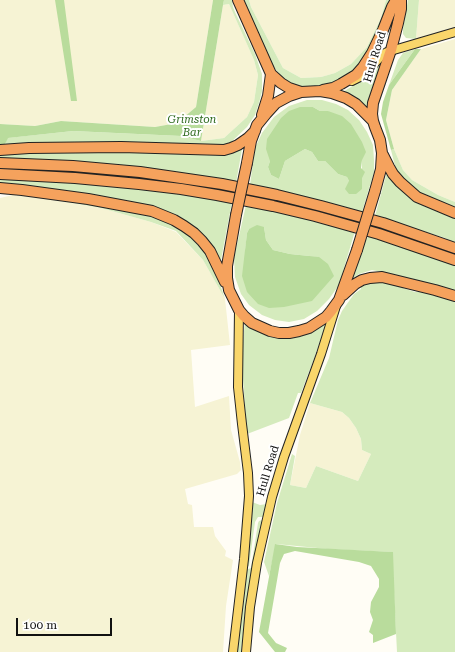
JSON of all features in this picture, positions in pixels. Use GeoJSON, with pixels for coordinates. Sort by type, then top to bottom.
{"type":"FeatureCollection","features":[{"type":"Feature","properties":{"kind":"highway"},"geometry":{"type":"LineString","coordinates":[[238,0],[271,74],[289,88],[301,92]]}},
{"type":"Feature","properties":{"kind":"highway","name":"Hull Road"},"geometry":{"type":"LineString","coordinates":[[320,91],[333,88],[356,75],[368,61],[396,0]]}},
{"type":"Feature","properties":{"kind":"highway","name":"Hull Road"},"geometry":{"type":"LineString","coordinates":[[373,121],[373,103],[391,50],[401,9],[401,0]]}},
{"type":"Feature","properties":{"kind":"highway"},"geometry":{"type":"LineString","coordinates":[[229,290],[226,266],[251,141],[268,96],[271,74]]}},
{"type":"Feature","properties":{"kind":"highway"},"geometry":{"type":"LineString","coordinates":[[260,120],[271,108],[283,99],[301,92],[320,91],[346,98],[362,109],[373,121],[378,134],[382,153],[393,174],[400,182],[417,197],[428,203],[455,213]]}},
{"type":"Feature","properties":{"kind":"highway"},"geometry":{"type":"LineString","coordinates":[[0,150],[29,148],[121,147],[224,150],[238,145],[255,131]]}},
{"type":"Feature","properties":{"kind":"highway"},"geometry":{"type":"LineString","coordinates":[[339,300],[357,250],[375,191],[381,169],[382,153]]}},
{"type":"Feature","properties":{"kind":"highway"},"geometry":{"type":"LineString","coordinates":[[0,163],[88,167],[140,172],[222,184],[321,206],[384,223],[455,248]]}},
{"type":"Feature","properties":{"kind":"highway"},"geometry":{"type":"LineString","coordinates":[[0,174],[75,178],[139,184],[217,195],[315,216],[379,234],[455,260]]}},
{"type":"Feature","properties":{"kind":"highway"},"geometry":{"type":"LineString","coordinates":[[0,188],[88,199],[152,211],[174,220],[194,233],[210,251],[239,310],[249,320],[270,331],[288,333],[309,328],[326,317],[339,300],[355,284],[370,278],[382,277],[455,296]]}},
{"type":"Feature","properties":{"kind":"main road"},"geometry":{"type":"LineString","coordinates":[[341,84],[362,76],[382,55],[391,50],[455,32]]}},
{"type":"Feature","properties":{"kind":"main road","name":"Hull Road"},"geometry":{"type":"LineString","coordinates":[[246,652],[250,607],[257,563],[272,497],[284,457],[339,300]]}},
{"type":"Feature","properties":{"kind":"main road","name":"Hull Road"},"geometry":{"type":"LineString","coordinates":[[233,652],[244,559],[249,496],[248,473],[238,387],[239,310]]}},
{"type":"Feature","properties":{"kind":"shaded area"},"geometry":{"type":"Polygon","coordinates":[[[0,0],[213,0],[196,107],[177,123],[155,127],[61,121],[35,126],[0,124],[0,0]]]}},
{"type":"Feature","properties":{"kind":"shaded area"},"geometry":{"type":"Polygon","coordinates":[[[249,0],[386,0],[381,18],[367,47],[351,64],[335,73],[321,77],[301,78],[283,68],[251,7],[249,0]]]}},
{"type":"Feature","properties":{"kind":"shaded area"},"geometry":{"type":"Polygon","coordinates":[[[419,0],[455,0],[455,27],[416,39],[419,0]]]}},
{"type":"Feature","properties":{"kind":"shaded area"},"geometry":{"type":"Polygon","coordinates":[[[229,4],[254,60],[258,75],[254,102],[247,117],[224,138],[201,141],[223,5],[229,4]]]}},
{"type":"Feature","properties":{"kind":"shaded area"},"geometry":{"type":"Polygon","coordinates":[[[455,39],[455,202],[438,195],[412,180],[403,170],[394,149],[386,120],[392,90],[421,49],[455,39]]]}},
{"type":"Feature","properties":{"kind":"shaded area"},"geometry":{"type":"Polygon","coordinates":[[[13,195],[46,198],[101,208],[151,222],[176,232],[203,260],[225,299],[230,345],[191,350],[195,407],[229,396],[231,430],[241,470],[237,474],[185,489],[188,504],[192,505],[194,527],[213,527],[215,536],[226,551],[225,556],[233,560],[226,606],[223,652],[0,652],[0,198],[13,195]]]}},
{"type":"Feature","properties":{"kind":"shaded area"},"geometry":{"type":"Polygon","coordinates":[[[310,403],[342,412],[349,418],[356,428],[361,439],[362,450],[371,454],[358,481],[316,466],[306,488],[290,485],[300,435],[310,403]]]}},
{"type":"Feature","properties":{"kind":"green space"},"geometry":{"type":"Polygon","coordinates":[[[55,0],[64,0],[77,101],[71,101],[55,0]]]}},
{"type":"Feature","properties":{"kind":"green space","name":"Grimston Bar"},"geometry":{"type":"Polygon","coordinates":[[[213,0],[224,0],[201,141],[181,136],[73,131],[8,138],[5,144],[0,145],[0,124],[35,126],[61,121],[155,127],[177,123],[196,107],[213,0]]]}},
{"type":"Feature","properties":{"kind":"green space"},"geometry":{"type":"Polygon","coordinates":[[[224,0],[232,0],[235,12],[255,54],[262,74],[262,91],[255,115],[247,127],[228,145],[68,143],[5,144],[7,138],[73,131],[181,136],[201,141],[224,138],[247,117],[254,102],[258,75],[254,60],[229,4],[223,5],[224,0]]]}},
{"type":"Feature","properties":{"kind":"green space"},"geometry":{"type":"Polygon","coordinates":[[[242,0],[249,0],[251,7],[283,68],[301,78],[321,77],[335,73],[351,64],[367,47],[381,18],[386,0],[393,0],[371,52],[351,75],[327,87],[299,87],[289,83],[273,66],[255,31],[242,0]]]}},
{"type":"Feature","properties":{"kind":"green space"},"geometry":{"type":"Polygon","coordinates":[[[408,0],[419,0],[416,39],[406,38],[403,34],[408,0]]]}},
{"type":"Feature","properties":{"kind":"green space"},"geometry":{"type":"Polygon","coordinates":[[[415,49],[389,85],[398,60],[403,53],[415,49]]]}},
{"type":"Feature","properties":{"kind":"green space"},"geometry":{"type":"Polygon","coordinates":[[[415,49],[421,49],[392,90],[386,120],[394,149],[391,150],[381,114],[383,102],[389,85],[415,49]]]}},
{"type":"Feature","properties":{"kind":"green space"},"geometry":{"type":"Polygon","coordinates":[[[384,59],[370,96],[367,109],[343,92],[363,78],[384,59]]]}},
{"type":"Feature","properties":{"kind":"green space"},"geometry":{"type":"Polygon","coordinates":[[[307,100],[322,100],[336,104],[348,110],[359,120],[373,145],[374,160],[374,172],[362,212],[250,185],[255,148],[262,133],[274,117],[289,106],[307,100]],[[313,107],[270,161],[268,167],[271,175],[279,179],[285,161],[305,149],[312,152],[318,161],[325,161],[338,174],[347,177],[349,181],[362,189],[362,160],[328,111],[320,111],[313,107]]]}},
{"type":"Feature","properties":{"kind":"green space"},"geometry":{"type":"Polygon","coordinates":[[[300,107],[313,107],[320,111],[328,111],[342,116],[351,124],[366,152],[362,160],[361,168],[365,172],[362,178],[362,189],[356,194],[349,194],[345,189],[349,181],[347,177],[338,174],[325,161],[318,161],[312,152],[305,149],[285,161],[279,179],[271,175],[268,167],[270,161],[266,149],[267,139],[281,118],[289,111],[300,107]]]}},
{"type":"Feature","properties":{"kind":"green space"},"geometry":{"type":"Polygon","coordinates":[[[242,149],[236,183],[193,175],[125,166],[0,159],[0,153],[72,150],[234,152],[242,149]]]}},
{"type":"Feature","properties":{"kind":"green space"},"geometry":{"type":"Polygon","coordinates":[[[394,149],[403,170],[412,180],[438,195],[455,202],[455,209],[417,192],[405,182],[396,170],[391,150],[394,149]]]}},
{"type":"Feature","properties":{"kind":"green space"},"geometry":{"type":"Polygon","coordinates":[[[387,172],[401,190],[413,200],[455,217],[455,243],[445,238],[375,216],[387,172]]]}},
{"type":"Feature","properties":{"kind":"green space"},"geometry":{"type":"Polygon","coordinates":[[[0,179],[76,182],[171,192],[232,202],[221,260],[195,230],[179,217],[162,210],[0,184],[0,179]]]}},
{"type":"Feature","properties":{"kind":"green space"},"geometry":{"type":"Polygon","coordinates":[[[46,198],[102,204],[145,213],[179,226],[193,237],[206,252],[214,266],[225,299],[203,260],[176,231],[151,222],[101,208],[46,198]]]}},
{"type":"Feature","properties":{"kind":"green space"},"geometry":{"type":"Polygon","coordinates":[[[246,205],[355,231],[339,285],[329,299],[317,311],[304,319],[289,322],[275,320],[262,315],[249,305],[241,294],[235,277],[234,258],[246,205]],[[264,227],[249,229],[247,233],[245,252],[319,257],[290,254],[273,250],[266,240],[264,227]]]}},
{"type":"Feature","properties":{"kind":"green space"},"geometry":{"type":"Polygon","coordinates":[[[257,225],[264,227],[266,240],[273,250],[290,254],[319,257],[328,264],[334,276],[312,301],[284,307],[269,308],[258,304],[247,292],[242,276],[247,233],[249,229],[257,225]]]}},
{"type":"Feature","properties":{"kind":"green space"},"geometry":{"type":"Polygon","coordinates":[[[369,235],[455,264],[455,293],[406,278],[372,270],[359,274],[352,279],[351,276],[360,250],[369,235]]]}},
{"type":"Feature","properties":{"kind":"green space"},"geometry":{"type":"Polygon","coordinates":[[[372,282],[384,282],[415,292],[430,291],[455,299],[455,652],[397,652],[392,552],[328,549],[276,544],[269,576],[264,562],[277,503],[292,454],[295,456],[290,485],[306,488],[316,466],[358,481],[371,454],[362,450],[361,439],[356,428],[349,418],[342,412],[310,403],[329,358],[338,320],[342,311],[354,294],[361,289],[361,286],[372,282]]]}},
{"type":"Feature","properties":{"kind":"green space"},"geometry":{"type":"Polygon","coordinates":[[[245,321],[274,334],[323,323],[326,324],[301,393],[298,393],[289,418],[247,434],[242,352],[245,321]]]}},
{"type":"Feature","properties":{"kind":"green space"},"geometry":{"type":"Polygon","coordinates":[[[252,502],[260,505],[267,504],[263,517],[258,517],[255,522],[249,566],[246,567],[252,502]]]}},
{"type":"Feature","properties":{"kind":"green space"},"geometry":{"type":"Polygon","coordinates":[[[262,520],[246,605],[241,652],[237,652],[246,570],[251,568],[258,523],[262,520]]]}},
{"type":"Feature","properties":{"kind":"green space"},"geometry":{"type":"Polygon","coordinates":[[[275,544],[297,547],[393,552],[396,634],[373,643],[373,635],[369,632],[373,620],[370,612],[371,602],[379,587],[379,579],[371,566],[359,562],[295,551],[284,554],[280,563],[268,633],[276,643],[287,648],[285,652],[275,652],[259,632],[275,544]]]}}]}
